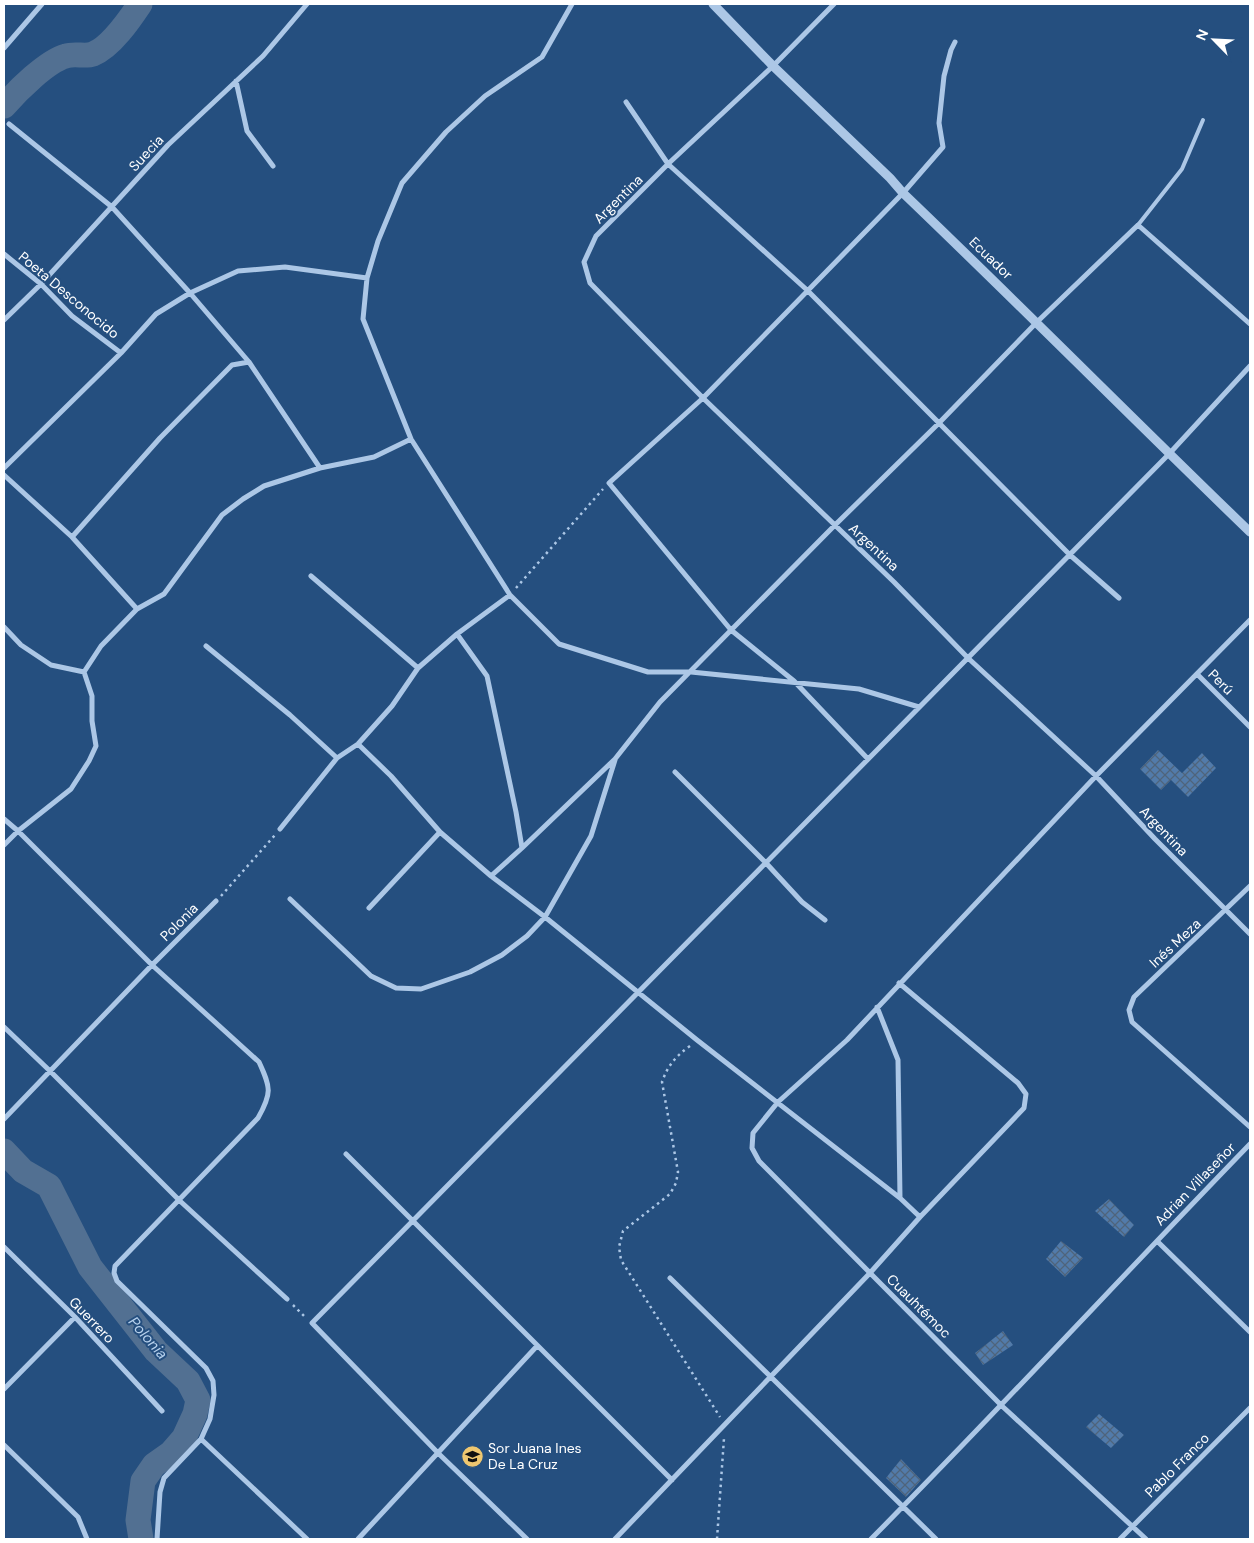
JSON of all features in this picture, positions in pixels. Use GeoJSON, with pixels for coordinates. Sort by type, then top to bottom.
{"type":"FeatureCollection","features":[{"type":"Feature","properties":{"kind":"street"},"geometry":{"type":"LineString","coordinates":[[4,48],[42,4]]}},
{"type":"Feature","properties":{"kind":"street","name":"Suecia"},"geometry":{"type":"LineString","coordinates":[[4,320],[41,284],[168,145],[262,56],[307,4]]}},
{"type":"Feature","properties":{"kind":"street"},"geometry":{"type":"LineString","coordinates":[[572,4],[542,56],[485,96],[446,132],[402,184],[378,241],[368,278],[363,319],[411,438],[510,595],[559,644],[648,672],[691,672],[859,689],[920,707]]}},
{"type":"Feature","properties":{"kind":"street","name":"Ecuador"},"geometry":{"type":"LineString","coordinates":[[713,4],[773,66],[890,178],[903,193],[1250,532]]}},
{"type":"Feature","properties":{"kind":"street","name":"Argentina"},"geometry":{"type":"LineString","coordinates":[[834,4],[773,66],[668,164],[596,236],[584,262],[590,282],[703,398],[894,582],[968,658],[1096,776],[1155,839],[1250,934]]}},
{"type":"Feature","properties":{"kind":"street"},"geometry":{"type":"LineString","coordinates":[[868,759],[794,681],[731,630],[608,483],[703,398],[903,193],[943,147],[939,124],[944,76],[951,50],[956,42]]}},
{"type":"Feature","properties":{"kind":"street"},"geometry":{"type":"LineString","coordinates":[[236,81],[247,131],[273,166]]}},
{"type":"Feature","properties":{"kind":"street"},"geometry":{"type":"LineString","coordinates":[[626,102],[668,164],[808,290],[1070,555],[1119,598]]}},
{"type":"Feature","properties":{"kind":"street"},"geometry":{"type":"LineString","coordinates":[[9,124],[112,207],[190,293],[248,362],[320,468]]}},
{"type":"Feature","properties":{"kind":"street"},"geometry":{"type":"LineString","coordinates":[[491,876],[615,759],[660,702],[939,423],[1037,322],[1138,224],[1250,324]]}},
{"type":"Feature","properties":{"kind":"street","name":"Poeta Desconocido"},"geometry":{"type":"LineString","coordinates":[[4,254],[41,284],[72,316],[121,353]]}},
{"type":"Feature","properties":{"kind":"street","name":"Poeta Desconocido"},"geometry":{"type":"LineString","coordinates":[[4,468],[121,353],[156,314],[190,293],[238,271],[285,268],[368,278]]}},
{"type":"Feature","properties":{"kind":"street"},"geometry":{"type":"LineString","coordinates":[[72,537],[160,438],[232,365],[248,362]]}},
{"type":"Feature","properties":{"kind":"street"},"geometry":{"type":"LineString","coordinates":[[527,1539],[438,1453],[312,1323],[1169,454],[1250,366]]}},
{"type":"Feature","properties":{"kind":"street"},"geometry":{"type":"LineString","coordinates":[[84,672],[101,646],[137,609],[164,594],[222,515],[264,486],[320,468],[374,457],[411,438]]}},
{"type":"Feature","properties":{"kind":"street"},"geometry":{"type":"LineString","coordinates":[[4,475],[72,537],[137,609]]}},
{"type":"Feature","properties":{"kind":"street"},"geometry":{"type":"LineString","coordinates":[[311,576],[418,668]]}},
{"type":"Feature","properties":{"kind":"street"},"geometry":{"type":"LineString","coordinates":[[280,829],[337,758],[358,744],[392,706],[418,668],[457,634],[510,595]]}},
{"type":"Feature","properties":{"kind":"street"},"geometry":{"type":"LineString","coordinates":[[616,1539],[870,1273],[759,1161],[752,1148],[753,1134],[778,1102],[847,1040],[876,1007],[1096,776],[1250,620]]}},
{"type":"Feature","properties":{"kind":"street"},"geometry":{"type":"LineString","coordinates":[[4,627],[21,645],[51,665],[84,672]]}},
{"type":"Feature","properties":{"kind":"street"},"geometry":{"type":"LineString","coordinates":[[457,634],[487,676],[522,848]]}},
{"type":"Feature","properties":{"kind":"street"},"geometry":{"type":"LineString","coordinates":[[206,646],[290,715],[337,758]]}},
{"type":"Feature","properties":{"kind":"street"},"geometry":{"type":"LineString","coordinates":[[4,845],[18,831],[71,790],[96,746],[92,721],[92,696],[84,672]]}},
{"type":"Feature","properties":{"kind":"street","name":"Perú"},"geometry":{"type":"LineString","coordinates":[[1197,674],[1250,727]]}},
{"type":"Feature","properties":{"kind":"street"},"geometry":{"type":"LineString","coordinates":[[358,744],[391,776],[440,832],[491,876],[900,1198],[920,1217]]}},
{"type":"Feature","properties":{"kind":"street"},"geometry":{"type":"LineString","coordinates":[[290,899],[371,976],[396,988],[421,989],[470,972],[502,955],[527,936],[545,917],[591,836],[615,759]]}},
{"type":"Feature","properties":{"kind":"street"},"geometry":{"type":"LineString","coordinates":[[675,772],[766,862],[802,902],[825,920]]}},
{"type":"Feature","properties":{"kind":"street"},"geometry":{"type":"LineString","coordinates":[[4,819],[152,965],[259,1062],[269,1083],[268,1101],[258,1118],[115,1266],[114,1274],[117,1281],[206,1368],[212,1381],[213,1407],[201,1439],[164,1478],[160,1492],[157,1539]]}},
{"type":"Feature","properties":{"kind":"street"},"geometry":{"type":"LineString","coordinates":[[368,908],[440,832]]}},
{"type":"Feature","properties":{"kind":"street","name":"Inés Meza"},"geometry":{"type":"LineString","coordinates":[[1250,886],[1134,997],[1129,1010],[1132,1022],[1250,1127]]}},
{"type":"Feature","properties":{"kind":"street","name":"Polonia"},"geometry":{"type":"LineString","coordinates":[[4,1119],[216,901]]}},
{"type":"Feature","properties":{"kind":"street","name":"Cuauhtémoc"},"geometry":{"type":"LineString","coordinates":[[899,983],[1018,1083],[1026,1094],[1024,1108],[920,1217],[870,1273],[1002,1406],[1146,1539]]}},
{"type":"Feature","properties":{"kind":"street"},"geometry":{"type":"LineString","coordinates":[[876,1007],[898,1060],[900,1198]]}},
{"type":"Feature","properties":{"kind":"street"},"geometry":{"type":"LineString","coordinates":[[4,1027],[180,1200],[287,1299]]}},
{"type":"Feature","properties":{"kind":"street","name":"Adrian Villaseñor"},"geometry":{"type":"LineString","coordinates":[[871,1539],[1002,1406],[1250,1144]]}},
{"type":"Feature","properties":{"kind":"street"},"geometry":{"type":"LineString","coordinates":[[346,1154],[672,1480]]}},
{"type":"Feature","properties":{"kind":"street"},"geometry":{"type":"LineString","coordinates":[[1157,1241],[1250,1332]]}},
{"type":"Feature","properties":{"kind":"street","name":"Guerrero"},"geometry":{"type":"LineString","coordinates":[[4,1247],[75,1317],[162,1411]]}},
{"type":"Feature","properties":{"kind":"street"},"geometry":{"type":"LineString","coordinates":[[670,1278],[936,1539]]}},
{"type":"Feature","properties":{"kind":"street"},"geometry":{"type":"LineString","coordinates":[[4,1389],[75,1317]]}},
{"type":"Feature","properties":{"kind":"street"},"geometry":{"type":"LineString","coordinates":[[358,1539],[538,1346]]}},
{"type":"Feature","properties":{"kind":"street","name":"Pablo Franco"},"geometry":{"type":"LineString","coordinates":[[1120,1539],[1250,1408]]}},
{"type":"Feature","properties":{"kind":"street"},"geometry":{"type":"LineString","coordinates":[[201,1439],[307,1539]]}},
{"type":"Feature","properties":{"kind":"street"},"geometry":{"type":"LineString","coordinates":[[4,1445],[78,1518],[87,1539]]}},
{"type":"Feature","properties":{"kind":"lane"},"geometry":{"type":"LineString","coordinates":[[1138,224],[1182,169],[1203,120]]}},
{"type":"Feature","properties":{"kind":"path"},"geometry":{"type":"LineString","coordinates":[[510,595],[608,483]]}},
{"type":"Feature","properties":{"kind":"path"},"geometry":{"type":"LineString","coordinates":[[216,901],[280,829]]}},
{"type":"Feature","properties":{"kind":"path"},"geometry":{"type":"LineString","coordinates":[[287,1299],[312,1323]]}},
{"type":"Feature","properties":{"kind":"building"},"geometry":{"type":"Polygon","coordinates":[[[1158,750],[1182,773],[1202,753],[1216,768],[1188,797],[1171,780],[1161,790],[1140,769],[1158,750]]]}},
{"type":"Feature","properties":{"kind":"building"},"geometry":{"type":"Polygon","coordinates":[[[1109,1199],[1134,1225],[1124,1237],[1095,1211],[1109,1199]]]}},
{"type":"Feature","properties":{"kind":"building"},"geometry":{"type":"Polygon","coordinates":[[[1061,1241],[1083,1258],[1065,1277],[1046,1259],[1061,1241]]]}},
{"type":"Feature","properties":{"kind":"building"},"geometry":{"type":"Polygon","coordinates":[[[1003,1331],[1013,1345],[983,1365],[975,1353],[1003,1331]]]}},
{"type":"Feature","properties":{"kind":"building"},"geometry":{"type":"Polygon","coordinates":[[[1099,1414],[1124,1435],[1111,1448],[1086,1427],[1099,1414]]]}},
{"type":"Feature","properties":{"kind":"building"},"geometry":{"type":"Polygon","coordinates":[[[901,1459],[921,1480],[906,1497],[886,1478],[901,1459]]]}},
{"type":"Feature","properties":{"kind":"waterway","name":"Polonia"},"geometry":{"type":"LineString","coordinates":[[4,106],[33,77],[58,59],[69,55],[90,55],[107,45],[120,32],[140,4]]}},
{"type":"Feature","properties":{"kind":"waterway","name":"Polonia"},"geometry":{"type":"LineString","coordinates":[[4,1151],[23,1171],[49,1186],[90,1267],[156,1351],[188,1381],[198,1400],[195,1414],[184,1438],[171,1453],[154,1465],[143,1481],[138,1520],[141,1539]]}},
{"type":"Feature","properties":{"kind":"place","name":"Sor Juana Ines De La Cruz"},"geometry":{"type":"Point","coordinates":[472,1456]}}]}
